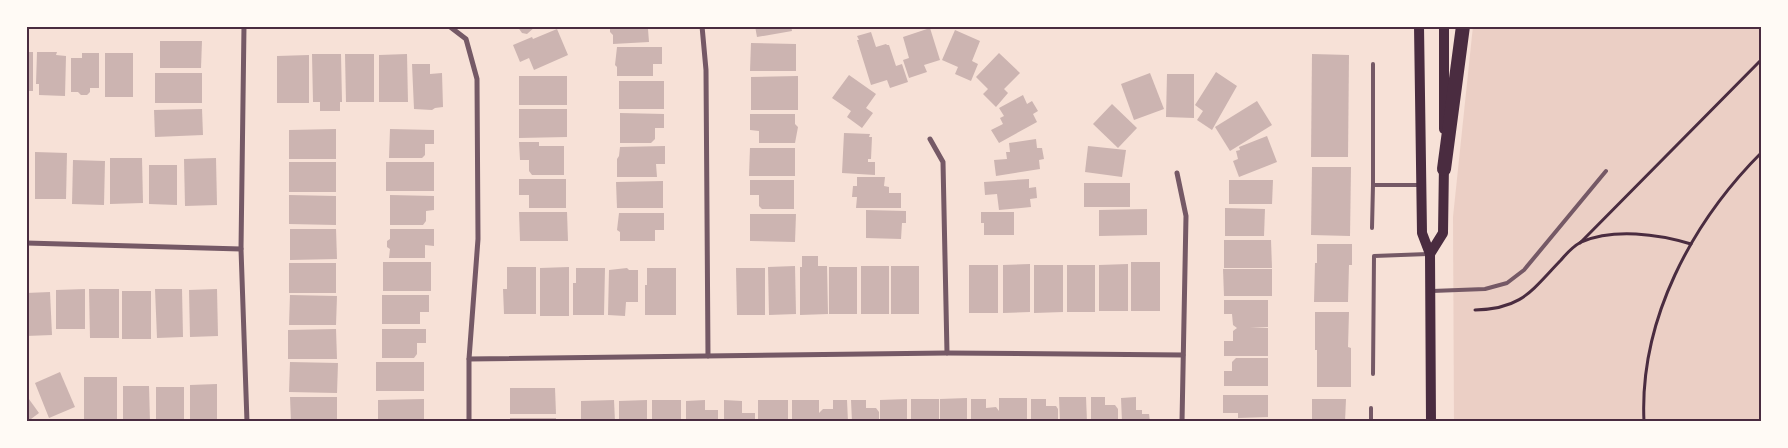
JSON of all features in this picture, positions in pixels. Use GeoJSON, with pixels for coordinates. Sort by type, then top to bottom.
{"type":"FeatureCollection","features":[{"type":"Feature","properties":{"kind":"highway"},"geometry":{"type":"LineString","coordinates":[[1444,169],[1463,26]]}},
{"type":"Feature","properties":{"kind":"main road"},"geometry":{"type":"LineString","coordinates":[[1419,26],[1422,233],[1430,254],[1431,422]]}},
{"type":"Feature","properties":{"kind":"main road"},"geometry":{"type":"LineString","coordinates":[[1430,254],[1443,233],[1444,26]]}},
{"type":"Feature","properties":{"kind":"street"},"geometry":{"type":"LineString","coordinates":[[244,26],[241,249],[247,422]]}},
{"type":"Feature","properties":{"kind":"street"},"geometry":{"type":"LineString","coordinates":[[450,26],[466,39],[477,79],[478,240],[469,359],[469,422]]}},
{"type":"Feature","properties":{"kind":"street"},"geometry":{"type":"LineString","coordinates":[[702,26],[706,70],[708,356]]}},
{"type":"Feature","properties":{"kind":"street"},"geometry":{"type":"LineString","coordinates":[[930,139],[944,162],[947,353]]}},
{"type":"Feature","properties":{"kind":"street"},"geometry":{"type":"LineString","coordinates":[[1177,174],[1186,216],[1182,422]]}},
{"type":"Feature","properties":{"kind":"street"},"geometry":{"type":"LineString","coordinates":[[26,243],[241,249]]}},
{"type":"Feature","properties":{"kind":"street"},"geometry":{"type":"LineString","coordinates":[[469,359],[947,353],[1183,355]]}},
{"type":"Feature","properties":{"kind":"lane"},"geometry":{"type":"LineString","coordinates":[[1372,228],[1373,64]]}},
{"type":"Feature","properties":{"kind":"lane"},"geometry":{"type":"LineString","coordinates":[[1430,291],[1485,289],[1507,283],[1524,270],[1606,171]]}},
{"type":"Feature","properties":{"kind":"lane"},"geometry":{"type":"LineString","coordinates":[[1373,185],[1422,185]]}},
{"type":"Feature","properties":{"kind":"lane"},"geometry":{"type":"LineString","coordinates":[[1373,374],[1374,256],[1430,254]]}},
{"type":"Feature","properties":{"kind":"lane"},"geometry":{"type":"LineString","coordinates":[[1370,422],[1371,408]]}},
{"type":"Feature","properties":{"kind":"path"},"geometry":{"type":"LineString","coordinates":[[1475,310],[1498,309],[1515,303],[1534,288],[1762,59]]}},
{"type":"Feature","properties":{"kind":"path"},"geometry":{"type":"LineString","coordinates":[[1644,422],[1645,380],[1653,333],[1668,290],[1691,244],[1731,186],[1762,152]]}},
{"type":"Feature","properties":{"kind":"path"},"geometry":{"type":"LineString","coordinates":[[1580,243],[1605,236],[1630,234],[1669,238],[1691,244]]}},
{"type":"Feature","properties":{"kind":"shaded area"},"geometry":{"type":"Polygon","coordinates":[[[1473,26],[1762,26],[1762,422],[1454,422],[1453,217],[1473,26]]]}},
{"type":"Feature","properties":{"kind":"building"},"geometry":{"type":"Polygon","coordinates":[[[517,26],[536,26],[527,34],[522,33],[517,26]]]}},
{"type":"Feature","properties":{"kind":"building"},"geometry":{"type":"Polygon","coordinates":[[[610,26],[657,26],[657,29],[648,29],[649,42],[613,44],[610,26]]]}},
{"type":"Feature","properties":{"kind":"building"},"geometry":{"type":"Polygon","coordinates":[[[755,26],[791,26],[792,31],[757,37],[755,26]]]}},
{"type":"Feature","properties":{"kind":"building"},"geometry":{"type":"Polygon","coordinates":[[[930,28],[940,60],[924,65],[927,72],[909,78],[903,60],[909,58],[903,37],[930,28]]]}},
{"type":"Feature","properties":{"kind":"building"},"geometry":{"type":"Polygon","coordinates":[[[557,29],[568,55],[534,70],[529,58],[520,62],[513,45],[557,29]]]}},
{"type":"Feature","properties":{"kind":"building"},"geometry":{"type":"Polygon","coordinates":[[[955,30],[980,41],[972,61],[978,64],[971,81],[955,74],[958,67],[942,60],[955,30]]]}},
{"type":"Feature","properties":{"kind":"building"},"geometry":{"type":"Polygon","coordinates":[[[871,32],[876,47],[889,45],[896,66],[902,64],[908,82],[890,88],[887,80],[871,85],[857,36],[871,32]]]}},
{"type":"Feature","properties":{"kind":"building"},"geometry":{"type":"Polygon","coordinates":[[[160,41],[202,41],[201,68],[160,68],[160,41]]]}},
{"type":"Feature","properties":{"kind":"building"},"geometry":{"type":"Polygon","coordinates":[[[751,43],[796,44],[796,71],[750,71],[751,43]]]}},
{"type":"Feature","properties":{"kind":"building"},"geometry":{"type":"Polygon","coordinates":[[[617,47],[662,47],[662,64],[653,64],[653,76],[617,76],[617,67],[615,65],[617,47]]]}},
{"type":"Feature","properties":{"kind":"building"},"geometry":{"type":"Polygon","coordinates":[[[26,52],[33,52],[33,91],[26,91],[26,52]]]}},
{"type":"Feature","properties":{"kind":"building"},"geometry":{"type":"Polygon","coordinates":[[[37,52],[57,52],[56,55],[66,56],[65,96],[39,95],[39,84],[36,84],[37,52]]]}},
{"type":"Feature","properties":{"kind":"building"},"geometry":{"type":"Polygon","coordinates":[[[82,53],[99,53],[99,88],[90,88],[90,92],[87,95],[71,92],[71,58],[82,58],[82,53]]]}},
{"type":"Feature","properties":{"kind":"building"},"geometry":{"type":"Polygon","coordinates":[[[105,53],[133,53],[133,97],[105,97],[105,53]]]}},
{"type":"Feature","properties":{"kind":"building"},"geometry":{"type":"Polygon","coordinates":[[[999,53],[1020,73],[1004,89],[1008,93],[996,107],[983,94],[988,89],[976,77],[999,53]]]}},
{"type":"Feature","properties":{"kind":"building"},"geometry":{"type":"Polygon","coordinates":[[[312,54],[341,54],[342,102],[340,102],[340,111],[320,111],[320,102],[313,102],[312,54]]]}},
{"type":"Feature","properties":{"kind":"building"},"geometry":{"type":"Polygon","coordinates":[[[345,54],[374,54],[374,102],[346,102],[345,54]]]}},
{"type":"Feature","properties":{"kind":"building"},"geometry":{"type":"Polygon","coordinates":[[[407,54],[408,102],[379,102],[379,55],[407,54]]]}},
{"type":"Feature","properties":{"kind":"building"},"geometry":{"type":"Polygon","coordinates":[[[1312,54],[1349,55],[1348,157],[1311,157],[1312,54]]]}},
{"type":"Feature","properties":{"kind":"building"},"geometry":{"type":"Polygon","coordinates":[[[309,55],[309,103],[277,103],[277,56],[309,55]]]}},
{"type":"Feature","properties":{"kind":"building"},"geometry":{"type":"Polygon","coordinates":[[[412,64],[430,64],[430,74],[442,73],[443,107],[432,110],[414,109],[412,64]]]}},
{"type":"Feature","properties":{"kind":"building"},"geometry":{"type":"Polygon","coordinates":[[[1216,72],[1237,86],[1212,130],[1197,120],[1203,111],[1195,105],[1216,72]]]}},
{"type":"Feature","properties":{"kind":"building"},"geometry":{"type":"Polygon","coordinates":[[[155,73],[202,73],[202,103],[155,103],[155,73]]]}},
{"type":"Feature","properties":{"kind":"building"},"geometry":{"type":"Polygon","coordinates":[[[1150,73],[1164,109],[1134,120],[1121,84],[1150,73]]]}},
{"type":"Feature","properties":{"kind":"building"},"geometry":{"type":"Polygon","coordinates":[[[1167,74],[1194,74],[1194,118],[1166,117],[1167,74]]]}},
{"type":"Feature","properties":{"kind":"building"},"geometry":{"type":"Polygon","coordinates":[[[849,75],[876,94],[866,108],[873,113],[862,128],[847,117],[851,111],[832,98],[849,75]]]}},
{"type":"Feature","properties":{"kind":"building"},"geometry":{"type":"Polygon","coordinates":[[[519,76],[567,76],[567,105],[519,105],[519,76]]]}},
{"type":"Feature","properties":{"kind":"building"},"geometry":{"type":"Polygon","coordinates":[[[798,76],[798,110],[751,110],[751,77],[798,76]]]}},
{"type":"Feature","properties":{"kind":"building"},"geometry":{"type":"Polygon","coordinates":[[[619,81],[664,81],[664,109],[619,109],[619,81]]]}},
{"type":"Feature","properties":{"kind":"building"},"geometry":{"type":"Polygon","coordinates":[[[1023,95],[1027,104],[1032,101],[1038,111],[1033,114],[1037,122],[999,143],[991,130],[1003,124],[1000,118],[1004,116],[999,108],[1023,95]]]}},
{"type":"Feature","properties":{"kind":"building"},"geometry":{"type":"Polygon","coordinates":[[[1257,101],[1272,125],[1230,151],[1215,127],[1257,101]]]}},
{"type":"Feature","properties":{"kind":"building"},"geometry":{"type":"Polygon","coordinates":[[[1112,104],[1137,128],[1118,148],[1093,124],[1112,104]]]}},
{"type":"Feature","properties":{"kind":"building"},"geometry":{"type":"Polygon","coordinates":[[[202,109],[203,135],[155,137],[154,110],[202,109]]]}},
{"type":"Feature","properties":{"kind":"building"},"geometry":{"type":"Polygon","coordinates":[[[519,109],[567,109],[567,137],[519,138],[519,109]]]}},
{"type":"Feature","properties":{"kind":"building"},"geometry":{"type":"Polygon","coordinates":[[[620,113],[664,114],[664,128],[655,128],[655,139],[651,143],[620,143],[620,113]]]}},
{"type":"Feature","properties":{"kind":"building"},"geometry":{"type":"Polygon","coordinates":[[[750,114],[795,114],[795,124],[798,127],[795,143],[759,143],[759,131],[750,130],[750,114]]]}},
{"type":"Feature","properties":{"kind":"building"},"geometry":{"type":"Polygon","coordinates":[[[336,129],[336,159],[289,159],[289,130],[336,129]]]}},
{"type":"Feature","properties":{"kind":"building"},"geometry":{"type":"Polygon","coordinates":[[[390,129],[434,130],[434,144],[425,144],[425,155],[422,158],[389,158],[390,129]]]}},
{"type":"Feature","properties":{"kind":"building"},"geometry":{"type":"Polygon","coordinates":[[[844,133],[870,134],[869,137],[872,137],[871,159],[868,159],[868,162],[875,162],[875,175],[842,173],[844,133]]]}},
{"type":"Feature","properties":{"kind":"building"},"geometry":{"type":"Polygon","coordinates":[[[1267,136],[1277,162],[1239,177],[1233,161],[1238,159],[1236,151],[1240,150],[1239,147],[1267,136]]]}},
{"type":"Feature","properties":{"kind":"building"},"geometry":{"type":"Polygon","coordinates":[[[1036,139],[1037,148],[1042,148],[1044,159],[1039,160],[1040,169],[996,176],[994,160],[1007,159],[1006,152],[1010,152],[1009,143],[1036,139]]]}},
{"type":"Feature","properties":{"kind":"building"},"geometry":{"type":"Polygon","coordinates":[[[519,142],[539,142],[539,146],[564,146],[564,175],[532,175],[529,171],[529,160],[520,160],[519,142]]]}},
{"type":"Feature","properties":{"kind":"building"},"geometry":{"type":"Polygon","coordinates":[[[26,144],[29,144],[29,193],[26,193],[26,144]]]}},
{"type":"Feature","properties":{"kind":"building"},"geometry":{"type":"Polygon","coordinates":[[[665,146],[665,164],[656,164],[657,177],[617,177],[617,159],[620,147],[665,146]]]}},
{"type":"Feature","properties":{"kind":"building"},"geometry":{"type":"Polygon","coordinates":[[[1088,146],[1126,150],[1122,177],[1085,172],[1088,146]]]}},
{"type":"Feature","properties":{"kind":"building"},"geometry":{"type":"Polygon","coordinates":[[[750,148],[795,148],[795,176],[749,176],[750,148]]]}},
{"type":"Feature","properties":{"kind":"building"},"geometry":{"type":"Polygon","coordinates":[[[35,152],[67,153],[66,199],[35,199],[35,152]]]}},
{"type":"Feature","properties":{"kind":"building"},"geometry":{"type":"Polygon","coordinates":[[[110,158],[142,158],[143,203],[110,204],[110,158]]]}},
{"type":"Feature","properties":{"kind":"building"},"geometry":{"type":"Polygon","coordinates":[[[216,158],[217,205],[185,206],[184,159],[216,158]]]}},
{"type":"Feature","properties":{"kind":"building"},"geometry":{"type":"Polygon","coordinates":[[[73,160],[105,161],[104,205],[72,204],[73,160]]]}},
{"type":"Feature","properties":{"kind":"building"},"geometry":{"type":"Polygon","coordinates":[[[289,162],[336,162],[336,192],[289,192],[289,162]]]}},
{"type":"Feature","properties":{"kind":"building"},"geometry":{"type":"Polygon","coordinates":[[[386,162],[434,162],[434,191],[386,191],[386,162]]]}},
{"type":"Feature","properties":{"kind":"building"},"geometry":{"type":"Polygon","coordinates":[[[149,165],[177,165],[177,205],[149,204],[149,165]]]}},
{"type":"Feature","properties":{"kind":"building"},"geometry":{"type":"Polygon","coordinates":[[[1312,167],[1351,167],[1350,236],[1311,235],[1312,167]]]}},
{"type":"Feature","properties":{"kind":"building"},"geometry":{"type":"Polygon","coordinates":[[[857,177],[885,177],[884,186],[889,187],[889,193],[901,193],[901,208],[856,208],[857,197],[852,197],[853,186],[857,186],[857,177]]]}},
{"type":"Feature","properties":{"kind":"building"},"geometry":{"type":"Polygon","coordinates":[[[519,179],[566,179],[566,208],[529,208],[529,195],[519,195],[519,179]]]}},
{"type":"Feature","properties":{"kind":"building"},"geometry":{"type":"Polygon","coordinates":[[[1029,179],[1029,188],[1036,187],[1037,198],[1030,199],[1031,207],[999,210],[997,194],[985,195],[984,182],[1029,179]]]}},
{"type":"Feature","properties":{"kind":"building"},"geometry":{"type":"Polygon","coordinates":[[[750,180],[794,180],[794,209],[762,209],[759,206],[759,195],[750,195],[750,180]]]}},
{"type":"Feature","properties":{"kind":"building"},"geometry":{"type":"Polygon","coordinates":[[[1229,180],[1273,180],[1272,204],[1229,204],[1229,180]]]}},
{"type":"Feature","properties":{"kind":"building"},"geometry":{"type":"Polygon","coordinates":[[[663,181],[663,208],[617,208],[616,182],[663,181]]]}},
{"type":"Feature","properties":{"kind":"building"},"geometry":{"type":"Polygon","coordinates":[[[1084,183],[1130,183],[1130,207],[1084,207],[1084,183]]]}},
{"type":"Feature","properties":{"kind":"building"},"geometry":{"type":"Polygon","coordinates":[[[289,195],[336,196],[336,225],[289,224],[289,195]]]}},
{"type":"Feature","properties":{"kind":"building"},"geometry":{"type":"Polygon","coordinates":[[[390,195],[434,196],[434,210],[426,211],[426,221],[423,225],[390,225],[390,195]]]}},
{"type":"Feature","properties":{"kind":"building"},"geometry":{"type":"Polygon","coordinates":[[[1225,208],[1265,209],[1264,236],[1225,236],[1225,208]]]}},
{"type":"Feature","properties":{"kind":"building"},"geometry":{"type":"Polygon","coordinates":[[[1147,209],[1147,235],[1099,236],[1099,210],[1147,209]]]}},
{"type":"Feature","properties":{"kind":"building"},"geometry":{"type":"Polygon","coordinates":[[[866,210],[906,211],[906,223],[902,223],[901,239],[866,238],[866,210]]]}},
{"type":"Feature","properties":{"kind":"building"},"geometry":{"type":"Polygon","coordinates":[[[519,212],[567,212],[568,241],[520,241],[519,212]]]}},
{"type":"Feature","properties":{"kind":"building"},"geometry":{"type":"Polygon","coordinates":[[[981,212],[1014,212],[1014,235],[984,235],[984,223],[981,223],[981,212]]]}},
{"type":"Feature","properties":{"kind":"building"},"geometry":{"type":"Polygon","coordinates":[[[619,213],[664,213],[664,230],[655,230],[655,241],[620,241],[620,232],[617,230],[619,213]]]}},
{"type":"Feature","properties":{"kind":"building"},"geometry":{"type":"Polygon","coordinates":[[[750,214],[796,214],[795,242],[750,241],[750,214]]]}},
{"type":"Feature","properties":{"kind":"building"},"geometry":{"type":"Polygon","coordinates":[[[290,229],[336,229],[337,259],[290,260],[290,229]]]}},
{"type":"Feature","properties":{"kind":"building"},"geometry":{"type":"Polygon","coordinates":[[[390,229],[434,229],[434,246],[425,245],[425,258],[389,258],[390,249],[387,247],[387,241],[390,239],[390,229]]]}},
{"type":"Feature","properties":{"kind":"building"},"geometry":{"type":"Polygon","coordinates":[[[1224,240],[1271,240],[1272,268],[1224,268],[1224,240]]]}},
{"type":"Feature","properties":{"kind":"building"},"geometry":{"type":"Polygon","coordinates":[[[1317,244],[1352,244],[1352,265],[1349,265],[1348,302],[1314,302],[1317,244]]]}},
{"type":"Feature","properties":{"kind":"building"},"geometry":{"type":"Polygon","coordinates":[[[802,256],[818,256],[818,266],[827,266],[828,314],[800,315],[800,267],[802,267],[802,256]]]}},
{"type":"Feature","properties":{"kind":"building"},"geometry":{"type":"Polygon","coordinates":[[[383,262],[431,262],[431,291],[383,291],[383,262]]]}},
{"type":"Feature","properties":{"kind":"building"},"geometry":{"type":"Polygon","coordinates":[[[1131,262],[1160,262],[1160,311],[1131,311],[1131,262]]]}},
{"type":"Feature","properties":{"kind":"building"},"geometry":{"type":"Polygon","coordinates":[[[289,263],[336,263],[336,293],[289,293],[289,263]]]}},
{"type":"Feature","properties":{"kind":"building"},"geometry":{"type":"Polygon","coordinates":[[[1030,264],[1030,312],[1003,313],[1003,265],[1030,264]]]}},
{"type":"Feature","properties":{"kind":"building"},"geometry":{"type":"Polygon","coordinates":[[[1128,264],[1128,311],[1099,311],[1099,265],[1128,264]]]}},
{"type":"Feature","properties":{"kind":"building"},"geometry":{"type":"Polygon","coordinates":[[[969,265],[998,265],[998,313],[969,313],[969,265]]]}},
{"type":"Feature","properties":{"kind":"building"},"geometry":{"type":"Polygon","coordinates":[[[1034,265],[1063,265],[1063,312],[1034,313],[1034,265]]]}},
{"type":"Feature","properties":{"kind":"building"},"geometry":{"type":"Polygon","coordinates":[[[1067,265],[1095,265],[1095,312],[1067,312],[1067,265]]]}},
{"type":"Feature","properties":{"kind":"building"},"geometry":{"type":"Polygon","coordinates":[[[795,266],[796,314],[769,315],[768,267],[795,266]]]}},
{"type":"Feature","properties":{"kind":"building"},"geometry":{"type":"Polygon","coordinates":[[[861,266],[889,266],[889,314],[861,314],[861,266]]]}},
{"type":"Feature","properties":{"kind":"building"},"geometry":{"type":"Polygon","coordinates":[[[891,266],[919,266],[919,314],[891,314],[891,266]]]}},
{"type":"Feature","properties":{"kind":"building"},"geometry":{"type":"Polygon","coordinates":[[[507,267],[536,267],[536,314],[504,314],[503,289],[507,289],[507,267]]]}},
{"type":"Feature","properties":{"kind":"building"},"geometry":{"type":"Polygon","coordinates":[[[569,267],[569,316],[540,316],[540,268],[569,267]]]}},
{"type":"Feature","properties":{"kind":"building"},"geometry":{"type":"Polygon","coordinates":[[[829,267],[857,267],[857,314],[829,314],[829,267]]]}},
{"type":"Feature","properties":{"kind":"building"},"geometry":{"type":"Polygon","coordinates":[[[576,268],[605,268],[604,315],[573,315],[573,283],[576,283],[576,268]]]}},
{"type":"Feature","properties":{"kind":"building"},"geometry":{"type":"Polygon","coordinates":[[[627,268],[629,270],[638,270],[638,302],[626,302],[625,316],[608,315],[609,270],[627,268]]]}},
{"type":"Feature","properties":{"kind":"building"},"geometry":{"type":"Polygon","coordinates":[[[647,268],[676,268],[676,315],[645,315],[647,268]]]}},
{"type":"Feature","properties":{"kind":"building"},"geometry":{"type":"Polygon","coordinates":[[[736,268],[765,268],[765,315],[737,315],[736,268]]]}},
{"type":"Feature","properties":{"kind":"building"},"geometry":{"type":"Polygon","coordinates":[[[1223,269],[1272,269],[1272,296],[1224,296],[1223,269]]]}},
{"type":"Feature","properties":{"kind":"building"},"geometry":{"type":"Polygon","coordinates":[[[85,289],[85,329],[56,329],[56,290],[85,289]]]}},
{"type":"Feature","properties":{"kind":"building"},"geometry":{"type":"Polygon","coordinates":[[[89,289],[119,289],[119,338],[90,338],[89,289]]]}},
{"type":"Feature","properties":{"kind":"building"},"geometry":{"type":"Polygon","coordinates":[[[155,289],[182,289],[183,337],[157,338],[155,289]]]}},
{"type":"Feature","properties":{"kind":"building"},"geometry":{"type":"Polygon","coordinates":[[[217,289],[218,336],[190,337],[189,290],[217,289]]]}},
{"type":"Feature","properties":{"kind":"building"},"geometry":{"type":"Polygon","coordinates":[[[122,291],[151,291],[151,339],[122,339],[122,291]]]}},
{"type":"Feature","properties":{"kind":"building"},"geometry":{"type":"Polygon","coordinates":[[[50,292],[52,335],[26,336],[26,293],[50,292]]]}},
{"type":"Feature","properties":{"kind":"building"},"geometry":{"type":"Polygon","coordinates":[[[290,295],[337,296],[336,325],[289,325],[290,295]]]}},
{"type":"Feature","properties":{"kind":"building"},"geometry":{"type":"Polygon","coordinates":[[[382,295],[429,295],[429,312],[420,312],[420,324],[382,324],[382,295]]]}},
{"type":"Feature","properties":{"kind":"building"},"geometry":{"type":"Polygon","coordinates":[[[1224,300],[1268,300],[1268,327],[1250,327],[1268,328],[1268,356],[1224,356],[1224,341],[1233,341],[1233,331],[1237,328],[1233,325],[1232,314],[1224,314],[1224,300]]]}},
{"type":"Feature","properties":{"kind":"building"},"geometry":{"type":"Polygon","coordinates":[[[1315,312],[1349,312],[1348,347],[1351,348],[1351,387],[1317,387],[1315,312]]]}},
{"type":"Feature","properties":{"kind":"building"},"geometry":{"type":"Polygon","coordinates":[[[336,329],[337,359],[288,359],[288,330],[336,329]]]}},
{"type":"Feature","properties":{"kind":"building"},"geometry":{"type":"Polygon","coordinates":[[[382,329],[426,329],[426,343],[417,343],[417,354],[414,358],[382,358],[382,329]]]}},
{"type":"Feature","properties":{"kind":"building"},"geometry":{"type":"Polygon","coordinates":[[[1236,358],[1268,358],[1268,386],[1224,386],[1224,371],[1232,371],[1232,362],[1236,358]]]}},
{"type":"Feature","properties":{"kind":"building"},"geometry":{"type":"Polygon","coordinates":[[[290,362],[338,363],[337,393],[289,392],[290,362]]]}},
{"type":"Feature","properties":{"kind":"building"},"geometry":{"type":"Polygon","coordinates":[[[376,362],[424,362],[424,391],[376,391],[376,362]]]}},
{"type":"Feature","properties":{"kind":"building"},"geometry":{"type":"Polygon","coordinates":[[[60,372],[75,407],[49,418],[35,383],[60,372]]]}},
{"type":"Feature","properties":{"kind":"building"},"geometry":{"type":"Polygon","coordinates":[[[84,377],[117,377],[117,419],[84,419],[84,377]]]}},
{"type":"Feature","properties":{"kind":"building"},"geometry":{"type":"Polygon","coordinates":[[[217,384],[217,422],[190,422],[190,385],[217,384]]]}},
{"type":"Feature","properties":{"kind":"building"},"geometry":{"type":"Polygon","coordinates":[[[123,386],[149,386],[150,422],[123,422],[123,386]]]}},
{"type":"Feature","properties":{"kind":"building"},"geometry":{"type":"Polygon","coordinates":[[[156,387],[184,387],[184,422],[156,422],[156,387]]]}},
{"type":"Feature","properties":{"kind":"building"},"geometry":{"type":"Polygon","coordinates":[[[510,388],[555,388],[556,414],[510,414],[510,388]]]}},
{"type":"Feature","properties":{"kind":"building"},"geometry":{"type":"Polygon","coordinates":[[[26,395],[39,413],[27,422],[26,422],[26,395]]]}},
{"type":"Feature","properties":{"kind":"building"},"geometry":{"type":"Polygon","coordinates":[[[1223,395],[1268,395],[1268,417],[1238,418],[1238,413],[1223,413],[1223,395]]]}},
{"type":"Feature","properties":{"kind":"building"},"geometry":{"type":"Polygon","coordinates":[[[290,397],[337,397],[337,422],[291,422],[290,397]]]}},
{"type":"Feature","properties":{"kind":"building"},"geometry":{"type":"Polygon","coordinates":[[[1059,397],[1086,397],[1087,422],[1060,422],[1059,397]]]}},
{"type":"Feature","properties":{"kind":"building"},"geometry":{"type":"Polygon","coordinates":[[[1091,397],[1105,397],[1105,405],[1115,405],[1118,409],[1118,422],[1091,422],[1091,397]]]}},
{"type":"Feature","properties":{"kind":"building"},"geometry":{"type":"Polygon","coordinates":[[[1136,397],[1136,410],[1142,410],[1142,414],[1149,414],[1150,422],[1122,422],[1121,398],[1136,397]]]}},
{"type":"Feature","properties":{"kind":"building"},"geometry":{"type":"Polygon","coordinates":[[[967,398],[967,422],[940,422],[940,399],[967,398]]]}},
{"type":"Feature","properties":{"kind":"building"},"geometry":{"type":"Polygon","coordinates":[[[999,398],[1027,398],[1027,422],[971,422],[971,399],[986,399],[986,408],[996,407],[999,411],[999,398]]]}},
{"type":"Feature","properties":{"kind":"building"},"geometry":{"type":"Polygon","coordinates":[[[424,399],[424,422],[378,422],[378,400],[424,399]]]}},
{"type":"Feature","properties":{"kind":"building"},"geometry":{"type":"Polygon","coordinates":[[[907,399],[907,422],[880,422],[880,400],[907,399]]]}},
{"type":"Feature","properties":{"kind":"building"},"geometry":{"type":"Polygon","coordinates":[[[911,399],[939,399],[939,422],[911,422],[911,399]]]}},
{"type":"Feature","properties":{"kind":"building"},"geometry":{"type":"Polygon","coordinates":[[[1031,399],[1046,399],[1046,406],[1056,406],[1058,409],[1058,422],[1031,422],[1031,399]]]}},
{"type":"Feature","properties":{"kind":"building"},"geometry":{"type":"Polygon","coordinates":[[[1312,399],[1346,399],[1345,422],[1312,422],[1312,399]]]}},
{"type":"Feature","properties":{"kind":"building"},"geometry":{"type":"Polygon","coordinates":[[[614,400],[615,422],[581,422],[581,401],[614,400]]]}},
{"type":"Feature","properties":{"kind":"building"},"geometry":{"type":"Polygon","coordinates":[[[647,400],[647,422],[619,422],[619,401],[647,400]]]}},
{"type":"Feature","properties":{"kind":"building"},"geometry":{"type":"Polygon","coordinates":[[[652,400],[681,400],[681,422],[652,422],[652,400]]]}},
{"type":"Feature","properties":{"kind":"building"},"geometry":{"type":"Polygon","coordinates":[[[705,400],[705,410],[718,410],[718,422],[686,422],[686,401],[705,400]]]}},
{"type":"Feature","properties":{"kind":"building"},"geometry":{"type":"Polygon","coordinates":[[[724,400],[742,401],[742,413],[755,413],[755,422],[724,421],[724,400]]]}},
{"type":"Feature","properties":{"kind":"building"},"geometry":{"type":"Polygon","coordinates":[[[758,400],[788,400],[788,422],[758,422],[758,400]]]}},
{"type":"Feature","properties":{"kind":"building"},"geometry":{"type":"Polygon","coordinates":[[[792,400],[819,400],[819,413],[823,409],[833,409],[833,400],[847,400],[848,422],[792,422],[792,400]]]}},
{"type":"Feature","properties":{"kind":"building"},"geometry":{"type":"Polygon","coordinates":[[[851,400],[866,400],[866,408],[876,408],[879,412],[879,422],[852,422],[851,400]]]}},
{"type":"Feature","properties":{"kind":"building"},"geometry":{"type":"Polygon","coordinates":[[[510,418],[556,418],[556,422],[510,422],[510,418]]]}}]}
